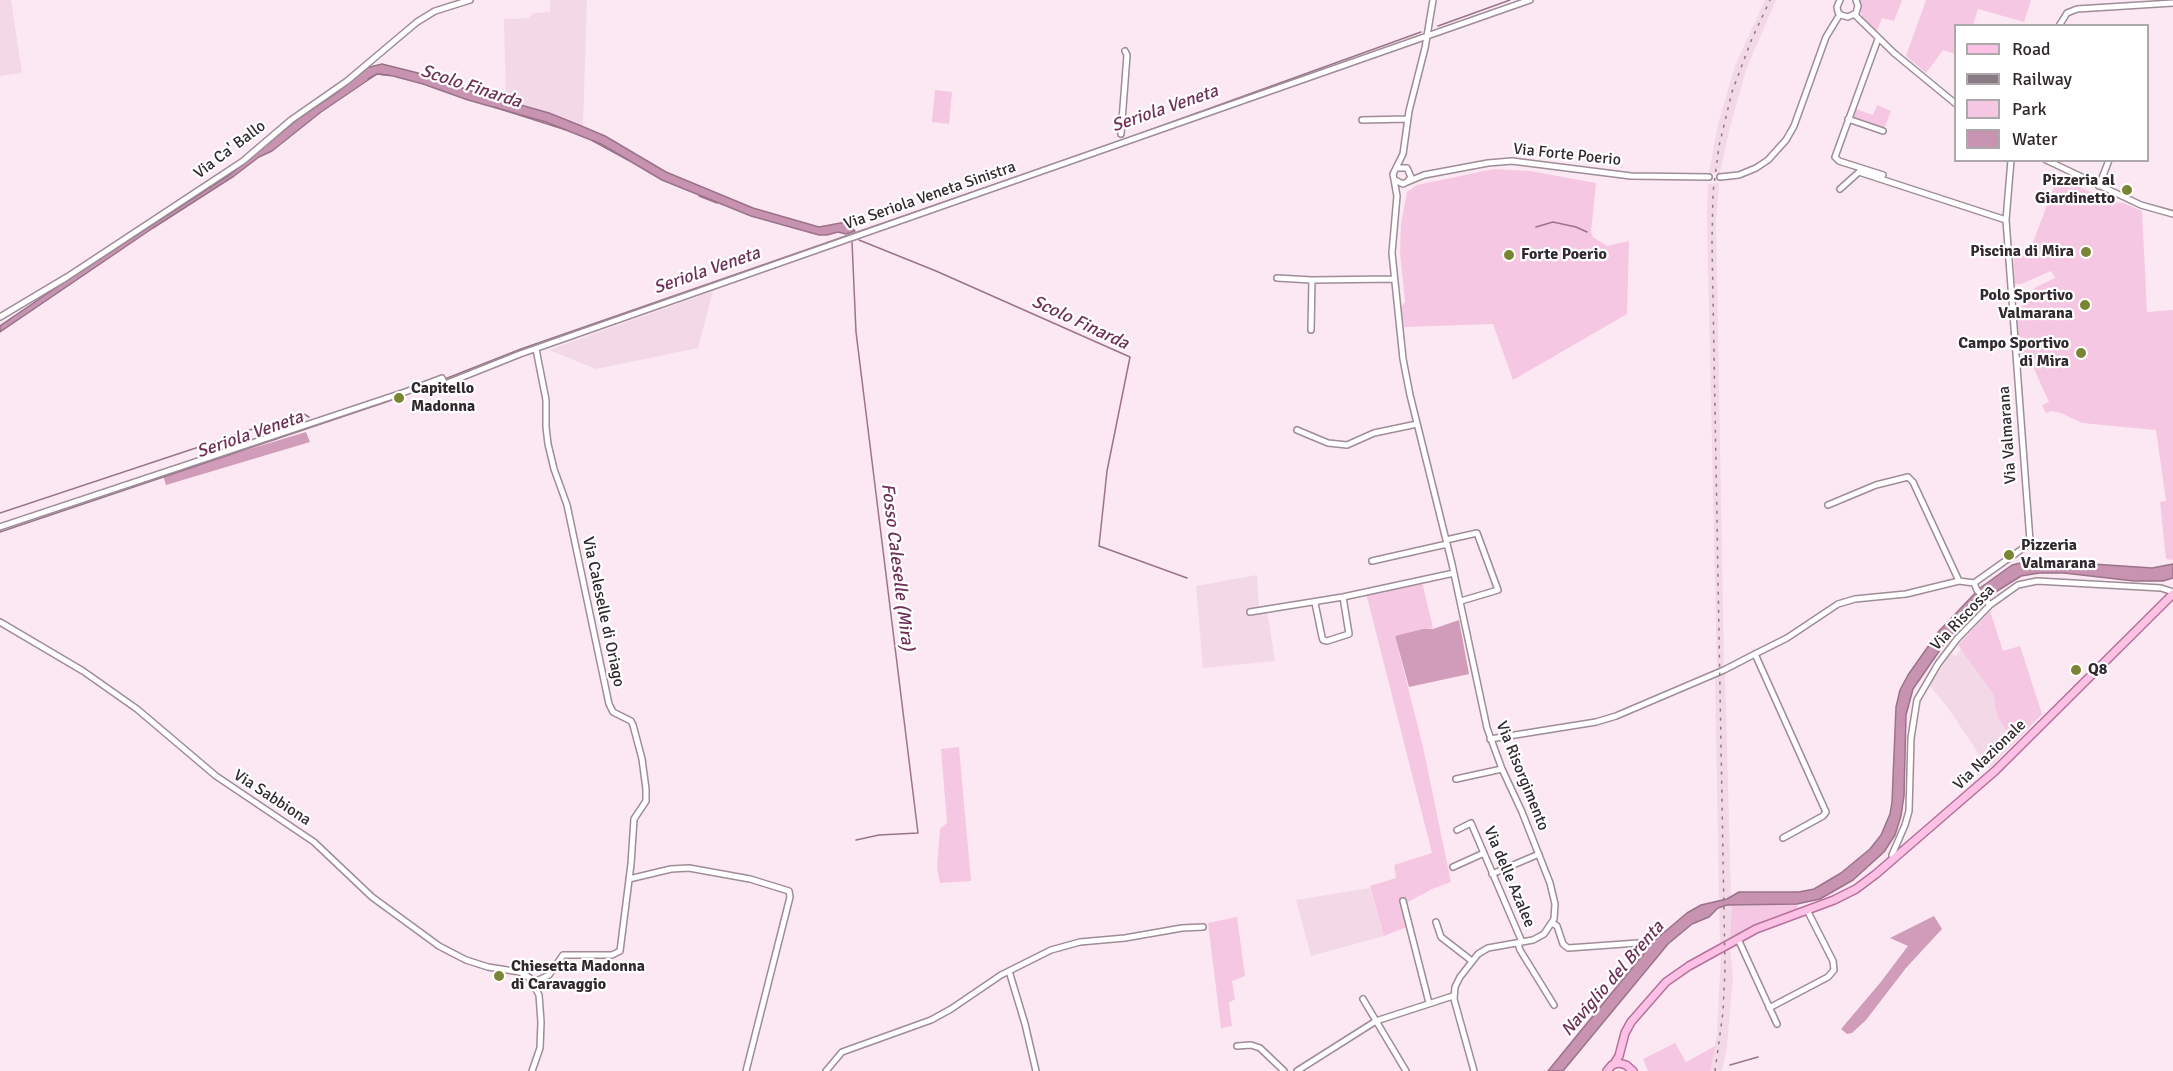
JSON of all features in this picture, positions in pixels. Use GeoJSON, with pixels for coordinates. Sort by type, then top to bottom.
{"type":"FeatureCollection","features":[{"type":"Feature","properties":{"kind":"main road","name":"Via Nazionale"},"geometry":{"type":"LineString","coordinates":[[1614,1064],[1631,1022],[1666,982],[1737,939],[1856,889],[1995,771],[2173,593]]}},
{"type":"Feature","properties":{"kind":"main road"},"geometry":{"type":"LineString","coordinates":[[1623,1044],[1630,1069]]}},
{"type":"Feature","properties":{"kind":"main road"},"geometry":{"type":"LineString","coordinates":[[1607,1071],[1614,1064],[1621,1063],[1630,1069]]}},
{"type":"Feature","properties":{"kind":"street","name":"Via Ca' Ballo"},"geometry":{"type":"LineString","coordinates":[[0,317],[67,277],[243,161],[291,120],[346,81],[417,22],[435,11],[470,0]]}},
{"type":"Feature","properties":{"kind":"street","name":"Via Risorgimento"},"geometry":{"type":"LineString","coordinates":[[1433,0],[1403,154],[1393,174],[1397,196],[1392,245],[1393,279],[1405,368],[1461,602],[1490,739],[1554,894],[1555,912],[1552,923]]}},
{"type":"Feature","properties":{"kind":"street","name":"Via Seriola Veneta Sinistra"},"geometry":{"type":"LineString","coordinates":[[0,527],[444,381],[1530,0]]}},
{"type":"Feature","properties":{"kind":"street"},"geometry":{"type":"LineString","coordinates":[[1840,0],[1837,7],[1840,14],[1848,17],[1855,15],[1858,9],[1856,0]]}},
{"type":"Feature","properties":{"kind":"street"},"geometry":{"type":"LineString","coordinates":[[2060,24],[2067,13],[2077,9],[2157,2],[2173,3]]}},
{"type":"Feature","properties":{"kind":"street"},"geometry":{"type":"LineString","coordinates":[[1720,177],[1756,168],[1768,160],[1786,140],[1794,126],[1826,37],[1840,14]]}},
{"type":"Feature","properties":{"kind":"street"},"geometry":{"type":"LineString","coordinates":[[1855,15],[1878,39],[1954,102]]}},
{"type":"Feature","properties":{"kind":"street"},"geometry":{"type":"LineString","coordinates":[[1878,39],[1835,154],[1836,159],[1883,175]]}},
{"type":"Feature","properties":{"kind":"street"},"geometry":{"type":"LineString","coordinates":[[1120,134],[1127,55],[1125,51]]}},
{"type":"Feature","properties":{"kind":"street"},"geometry":{"type":"LineString","coordinates":[[1362,120],[1408,119]]}},
{"type":"Feature","properties":{"kind":"street"},"geometry":{"type":"LineString","coordinates":[[1848,119],[1883,131]]}},
{"type":"Feature","properties":{"kind":"street","name":"Via Risorgimento"},"geometry":{"type":"LineString","coordinates":[[1397,196],[1410,177],[1403,154]]}},
{"type":"Feature","properties":{"kind":"street","name":"Via Forte Poerio"},"geometry":{"type":"LineString","coordinates":[[1424,176],[1488,163],[1512,161],[1631,176],[1709,177]]}},
{"type":"Feature","properties":{"kind":"street","name":"Via Valmarana"},"geometry":{"type":"LineString","coordinates":[[1974,583],[2026,547],[2030,541],[2006,220],[2011,162]]}},
{"type":"Feature","properties":{"kind":"street"},"geometry":{"type":"LineString","coordinates":[[2050,162],[2141,205],[2173,214]]}},
{"type":"Feature","properties":{"kind":"street"},"geometry":{"type":"LineString","coordinates":[[2099,186],[2108,162]]}},
{"type":"Feature","properties":{"kind":"street"},"geometry":{"type":"LineString","coordinates":[[1397,168],[1402,167],[1424,176]]}},
{"type":"Feature","properties":{"kind":"street"},"geometry":{"type":"LineString","coordinates":[[1840,189],[1856,173],[1861,172],[2006,220]]}},
{"type":"Feature","properties":{"kind":"street"},"geometry":{"type":"LineString","coordinates":[[1395,180],[1401,184],[1424,176]]}},
{"type":"Feature","properties":{"kind":"street"},"geometry":{"type":"LineString","coordinates":[[1277,278],[1393,279]]}},
{"type":"Feature","properties":{"kind":"street"},"geometry":{"type":"LineString","coordinates":[[1311,330],[1312,280]]}},
{"type":"Feature","properties":{"kind":"street","name":"Via Caleselle di Oriago"},"geometry":{"type":"LineString","coordinates":[[536,349],[546,400],[548,444],[567,505],[609,704],[613,712],[633,725],[645,775],[646,801],[634,819],[629,879]]}},
{"type":"Feature","properties":{"kind":"street"},"geometry":{"type":"LineString","coordinates":[[1297,429],[1328,443],[1347,445],[1374,433],[1417,424]]}},
{"type":"Feature","properties":{"kind":"street"},"geometry":{"type":"LineString","coordinates":[[1828,505],[1876,485],[1908,477],[1913,482],[1959,581]]}},
{"type":"Feature","properties":{"kind":"street"},"geometry":{"type":"LineString","coordinates":[[1372,561],[1477,533],[1498,590],[1461,602]]}},
{"type":"Feature","properties":{"kind":"street"},"geometry":{"type":"LineString","coordinates":[[1250,612],[1315,603],[1454,573]]}},
{"type":"Feature","properties":{"kind":"street"},"geometry":{"type":"LineString","coordinates":[[1490,739],[1610,718],[1724,670],[1787,638],[1823,613],[1844,602],[1860,598],[1906,594],[1959,581],[1974,583],[1989,604]]}},
{"type":"Feature","properties":{"kind":"street","name":"Via Riscossa"},"geometry":{"type":"LineString","coordinates":[[1893,859],[1892,855],[1909,811],[1911,738],[1917,700],[1924,684],[1944,656],[1989,604],[2022,583],[2037,581],[2162,588],[2173,593]]}},
{"type":"Feature","properties":{"kind":"street"},"geometry":{"type":"LineString","coordinates":[[1315,603],[1322,637],[1326,641],[1349,634],[1343,597]]}},
{"type":"Feature","properties":{"kind":"street","name":"Via Sabbiona"},"geometry":{"type":"LineString","coordinates":[[0,622],[83,671],[137,709],[229,786],[314,842],[372,897],[439,946],[474,963],[520,972],[534,982]]}},
{"type":"Feature","properties":{"kind":"street"},"geometry":{"type":"LineString","coordinates":[[1755,654],[1826,812],[1823,816],[1784,838]]}},
{"type":"Feature","properties":{"kind":"street"},"geometry":{"type":"LineString","coordinates":[[1456,779],[1502,769]]}},
{"type":"Feature","properties":{"kind":"street","name":"Via delle Azalee"},"geometry":{"type":"LineString","coordinates":[[1457,830],[1471,824],[1520,942]]}},
{"type":"Feature","properties":{"kind":"street"},"geometry":{"type":"LineString","coordinates":[[1454,867],[1484,853]]}},
{"type":"Feature","properties":{"kind":"street"},"geometry":{"type":"LineString","coordinates":[[1492,873],[1539,854]]}},
{"type":"Feature","properties":{"kind":"street"},"geometry":{"type":"LineString","coordinates":[[532,1071],[541,1041],[540,1001],[534,982],[549,975],[563,955],[612,955],[620,951],[629,879],[671,869],[689,868],[750,879],[789,891],[790,897],[746,1071]]}},
{"type":"Feature","properties":{"kind":"street"},"geometry":{"type":"LineString","coordinates":[[1403,901],[1429,1003]]}},
{"type":"Feature","properties":{"kind":"street"},"geometry":{"type":"LineString","coordinates":[[1769,1008],[1828,977],[1834,970],[1833,961],[1807,910]]}},
{"type":"Feature","properties":{"kind":"street"},"geometry":{"type":"LineString","coordinates":[[1436,922],[1441,937],[1472,961]]}},
{"type":"Feature","properties":{"kind":"street"},"geometry":{"type":"LineString","coordinates":[[1474,1071],[1453,996],[1460,977],[1472,961],[1488,948],[1541,937],[1552,923],[1557,926],[1563,944],[1568,948],[1638,943]]}},
{"type":"Feature","properties":{"kind":"street"},"geometry":{"type":"LineString","coordinates":[[826,1071],[842,1052],[931,1020],[992,981],[1062,946],[1182,928],[1203,927]]}},
{"type":"Feature","properties":{"kind":"street"},"geometry":{"type":"LineString","coordinates":[[1737,939],[1777,1024]]}},
{"type":"Feature","properties":{"kind":"street"},"geometry":{"type":"LineString","coordinates":[[1520,942],[1520,950],[1554,1005]]}},
{"type":"Feature","properties":{"kind":"street"},"geometry":{"type":"LineString","coordinates":[[1010,971],[1036,1071]]}},
{"type":"Feature","properties":{"kind":"street"},"geometry":{"type":"LineString","coordinates":[[1297,1071],[1376,1021],[1453,996]]}},
{"type":"Feature","properties":{"kind":"street"},"geometry":{"type":"LineString","coordinates":[[1363,999],[1406,1071]]}},
{"type":"Feature","properties":{"kind":"street"},"geometry":{"type":"LineString","coordinates":[[1237,1046],[1260,1047],[1284,1071]]}},
{"type":"Feature","properties":{"kind":"shaded area"},"geometry":{"type":"Polygon","coordinates":[[[0,0],[11,0],[22,73],[0,76],[0,0]]]}},
{"type":"Feature","properties":{"kind":"shaded area"},"geometry":{"type":"Polygon","coordinates":[[[550,0],[587,0],[583,126],[549,113],[506,101],[504,19],[528,18],[534,13],[550,12],[550,0]]]}},
{"type":"Feature","properties":{"kind":"shaded area"},"geometry":{"type":"Polygon","coordinates":[[[1765,0],[1776,0],[1746,70],[1720,173],[1709,173],[1718,124],[1735,66],[1765,0]]]}},
{"type":"Feature","properties":{"kind":"shaded area"},"geometry":{"type":"Polygon","coordinates":[[[1719,183],[1716,222],[1724,666],[1717,670],[1707,220],[1708,184],[1719,183]]]}},
{"type":"Feature","properties":{"kind":"shaded area"},"geometry":{"type":"Polygon","coordinates":[[[713,291],[698,348],[596,369],[549,350],[713,291]]]}},
{"type":"Feature","properties":{"kind":"shaded area"},"geometry":{"type":"Polygon","coordinates":[[[306,432],[310,442],[166,485],[163,475],[306,432]]]}},
{"type":"Feature","properties":{"kind":"shaded area"},"geometry":{"type":"Polygon","coordinates":[[[1257,575],[1259,608],[1267,610],[1275,661],[1203,668],[1196,586],[1257,575]]]}},
{"type":"Feature","properties":{"kind":"shaded area"},"geometry":{"type":"Polygon","coordinates":[[[1459,620],[1469,674],[1409,687],[1395,636],[1423,629],[1433,629],[1459,620]]]}},
{"type":"Feature","properties":{"kind":"shaded area"},"geometry":{"type":"Polygon","coordinates":[[[1962,648],[1993,694],[1997,716],[2014,743],[1989,769],[1946,705],[1929,685],[1951,654],[1956,656],[1962,648]]]}},
{"type":"Feature","properties":{"kind":"shaded area"},"geometry":{"type":"Polygon","coordinates":[[[1725,673],[1731,897],[1719,900],[1715,677],[1725,673]]]}},
{"type":"Feature","properties":{"kind":"shaded area"},"geometry":{"type":"Polygon","coordinates":[[[1370,888],[1384,936],[1311,956],[1296,900],[1370,888]]]}},
{"type":"Feature","properties":{"kind":"shaded area"},"geometry":{"type":"Polygon","coordinates":[[[1732,905],[1730,939],[1720,943],[1719,907],[1732,905]]]}},
{"type":"Feature","properties":{"kind":"shaded area"},"geometry":{"type":"Polygon","coordinates":[[[1934,916],[1942,929],[1906,968],[1866,1020],[1852,1033],[1847,1034],[1841,1029],[1908,946],[1890,938],[1934,916]]]}},
{"type":"Feature","properties":{"kind":"shaded area"},"geometry":{"type":"Polygon","coordinates":[[[1730,949],[1733,976],[1727,1046],[1722,1071],[1710,1071],[1717,1032],[1721,954],[1730,949]]]}},
{"type":"Feature","properties":{"kind":"green space"},"geometry":{"type":"Polygon","coordinates":[[[1859,0],[1902,0],[1894,21],[1882,18],[1876,33],[1862,18],[1859,0]]]}},
{"type":"Feature","properties":{"kind":"green space"},"geometry":{"type":"Polygon","coordinates":[[[1926,0],[2031,0],[2024,22],[1978,9],[1973,24],[1954,24],[1954,54],[1943,50],[1926,73],[1906,56],[1926,0]]]}},
{"type":"Feature","properties":{"kind":"green space"},"geometry":{"type":"Polygon","coordinates":[[[935,90],[952,92],[949,124],[932,122],[935,90]]]}},
{"type":"Feature","properties":{"kind":"green space"},"geometry":{"type":"Polygon","coordinates":[[[1877,105],[1891,111],[1884,129],[1853,118],[1856,109],[1873,115],[1877,105]]]}},
{"type":"Feature","properties":{"kind":"green space"},"geometry":{"type":"Polygon","coordinates":[[[1494,169],[1530,171],[1596,183],[1591,232],[1593,237],[1607,246],[1629,241],[1627,314],[1513,380],[1493,324],[1404,327],[1401,307],[1405,302],[1400,252],[1401,224],[1407,192],[1417,185],[1494,169]]]}},
{"type":"Feature","properties":{"kind":"green space","name":"Polo Sportivo Valmarana"},"geometry":{"type":"Polygon","coordinates":[[[2058,176],[2111,202],[2123,203],[2142,211],[2147,312],[2173,310],[2173,560],[2166,559],[2160,502],[2166,501],[2156,430],[2082,423],[2061,413],[2052,411],[2046,413],[2042,405],[2049,402],[2029,358],[2018,352],[2017,317],[2024,300],[2036,287],[2055,278],[2051,271],[2021,284],[2015,284],[2013,246],[2029,253],[2058,176]]]}},
{"type":"Feature","properties":{"kind":"green space"},"geometry":{"type":"Polygon","coordinates":[[[1421,577],[1433,628],[1395,636],[1423,747],[1451,882],[1406,903],[1407,927],[1384,936],[1370,886],[1396,878],[1394,865],[1432,853],[1365,589],[1421,577]]]}},
{"type":"Feature","properties":{"kind":"green space"},"geometry":{"type":"Polygon","coordinates":[[[1990,611],[2003,651],[2020,646],[2042,714],[2014,743],[1997,716],[1993,694],[1958,645],[1990,611]]]}},
{"type":"Feature","properties":{"kind":"green space"},"geometry":{"type":"Polygon","coordinates":[[[959,747],[971,881],[940,883],[937,868],[940,829],[947,823],[941,749],[959,747]]]}},
{"type":"Feature","properties":{"kind":"green space"},"geometry":{"type":"Polygon","coordinates":[[[1797,904],[1798,910],[1776,917],[1730,939],[1732,905],[1797,904]]]}},
{"type":"Feature","properties":{"kind":"green space"},"geometry":{"type":"Polygon","coordinates":[[[1237,917],[1245,976],[1232,981],[1235,999],[1229,1003],[1232,1026],[1221,1028],[1208,923],[1237,917]]]}},
{"type":"Feature","properties":{"kind":"green space"},"geometry":{"type":"Polygon","coordinates":[[[1675,1043],[1686,1062],[1715,1046],[1710,1071],[1648,1071],[1643,1059],[1675,1043]]]}},
{"type":"Feature","properties":{"kind":"water"},"geometry":{"type":"Polygon","coordinates":[[[382,64],[426,75],[471,91],[549,113],[605,136],[666,172],[753,208],[819,227],[846,222],[855,231],[846,234],[838,232],[819,235],[751,216],[662,180],[601,144],[546,122],[468,100],[423,84],[377,74],[321,112],[272,151],[259,157],[0,332],[0,326],[73,276],[231,174],[298,119],[338,92],[366,68],[382,64]]]}},
{"type":"Feature","properties":{"kind":"water"},"geometry":{"type":"Polygon","coordinates":[[[2033,560],[2152,568],[2173,564],[2173,578],[2163,581],[2134,581],[2064,573],[2039,573],[2021,576],[1994,593],[1949,637],[1913,689],[1906,715],[1904,796],[1901,816],[1895,835],[1884,852],[1853,880],[1820,899],[1797,904],[1727,905],[1718,908],[1709,917],[1692,924],[1668,944],[1563,1071],[1548,1071],[1655,940],[1687,913],[1701,905],[1727,899],[1739,892],[1799,892],[1814,889],[1841,873],[1870,849],[1881,835],[1890,814],[1896,707],[1900,690],[1908,675],[1939,631],[1980,588],[2012,565],[2033,560]]]}},
{"type":"Feature","properties":{"kind":"waterway","name":"Seriola Veneta"},"geometry":{"type":"LineString","coordinates":[[1438,26],[1510,0]]}},
{"type":"Feature","properties":{"kind":"waterway","name":"Seriola Veneta"},"geometry":{"type":"LineString","coordinates":[[0,532],[389,401],[521,349],[1125,139],[1421,32]]}},
{"type":"Feature","properties":{"kind":"waterway","name":"Scolo Finarda"},"geometry":{"type":"LineString","coordinates":[[368,79],[377,74],[389,75]]}},
{"type":"Feature","properties":{"kind":"waterway","name":"Scolo Finarda"},"geometry":{"type":"LineString","coordinates":[[494,107],[566,130]]}},
{"type":"Feature","properties":{"kind":"waterway","name":"Scolo Finarda"},"geometry":{"type":"LineString","coordinates":[[593,141],[628,160]]}},
{"type":"Feature","properties":{"kind":"waterway","name":"Scolo Finarda"},"geometry":{"type":"LineString","coordinates":[[699,196],[717,203]]}},
{"type":"Feature","properties":{"kind":"waterway"},"geometry":{"type":"LineString","coordinates":[[1536,227],[1553,222],[1587,232]]}},
{"type":"Feature","properties":{"kind":"waterway","name":"Scolo Finarda"},"geometry":{"type":"LineString","coordinates":[[859,240],[936,271],[1130,357],[1107,471],[1099,546],[1187,578]]}},
{"type":"Feature","properties":{"kind":"waterway","name":"Fosso Caleselle (Mira)"},"geometry":{"type":"LineString","coordinates":[[852,242],[856,332],[918,833],[879,835],[856,840]]}},
{"type":"Feature","properties":{"kind":"waterway"},"geometry":{"type":"LineString","coordinates":[[0,513],[277,421],[304,414],[309,417]]}},
{"type":"Feature","properties":{"kind":"waterway"},"geometry":{"type":"LineString","coordinates":[[1730,1065],[1758,1057]]}},
{"type":"Feature","properties":{"kind":"railway"},"geometry":{"type":"LineString","coordinates":[[1715,1071],[1723,1012],[1725,969],[1713,192],[1719,146],[1732,92],[1751,41],[1770,0]]}},
{"type":"Feature","properties":{"kind":"place","name":"Pizzeria al Giardinetto"},"geometry":{"type":"Point","coordinates":[2127,190]}},
{"type":"Feature","properties":{"kind":"place","name":"Piscina di Mira"},"geometry":{"type":"Point","coordinates":[2086,252]}},
{"type":"Feature","properties":{"kind":"place","name":"Forte Poerio"},"geometry":{"type":"Point","coordinates":[1509,255]}},
{"type":"Feature","properties":{"kind":"place","name":"Polo Sportivo Valmarana"},"geometry":{"type":"Point","coordinates":[2085,305]}},
{"type":"Feature","properties":{"kind":"place","name":"Campo Sportivo di Mira"},"geometry":{"type":"Point","coordinates":[2081,353]}},
{"type":"Feature","properties":{"kind":"place","name":"Capitello Madonna"},"geometry":{"type":"Point","coordinates":[399,398]}},
{"type":"Feature","properties":{"kind":"place","name":"Pizzeria Valmarana"},"geometry":{"type":"Point","coordinates":[2009,555]}},
{"type":"Feature","properties":{"kind":"place","name":"Q8"},"geometry":{"type":"Point","coordinates":[2076,670]}},
{"type":"Feature","properties":{"kind":"place","name":"Chiesetta Madonna di Caravaggio"},"geometry":{"type":"Point","coordinates":[499,976]}},
{"type":"Feature","properties":{"kind":"water label","name":"Naviglio del Brenta"},"geometry":{"type":"Point","coordinates":[1613,979]}}]}
